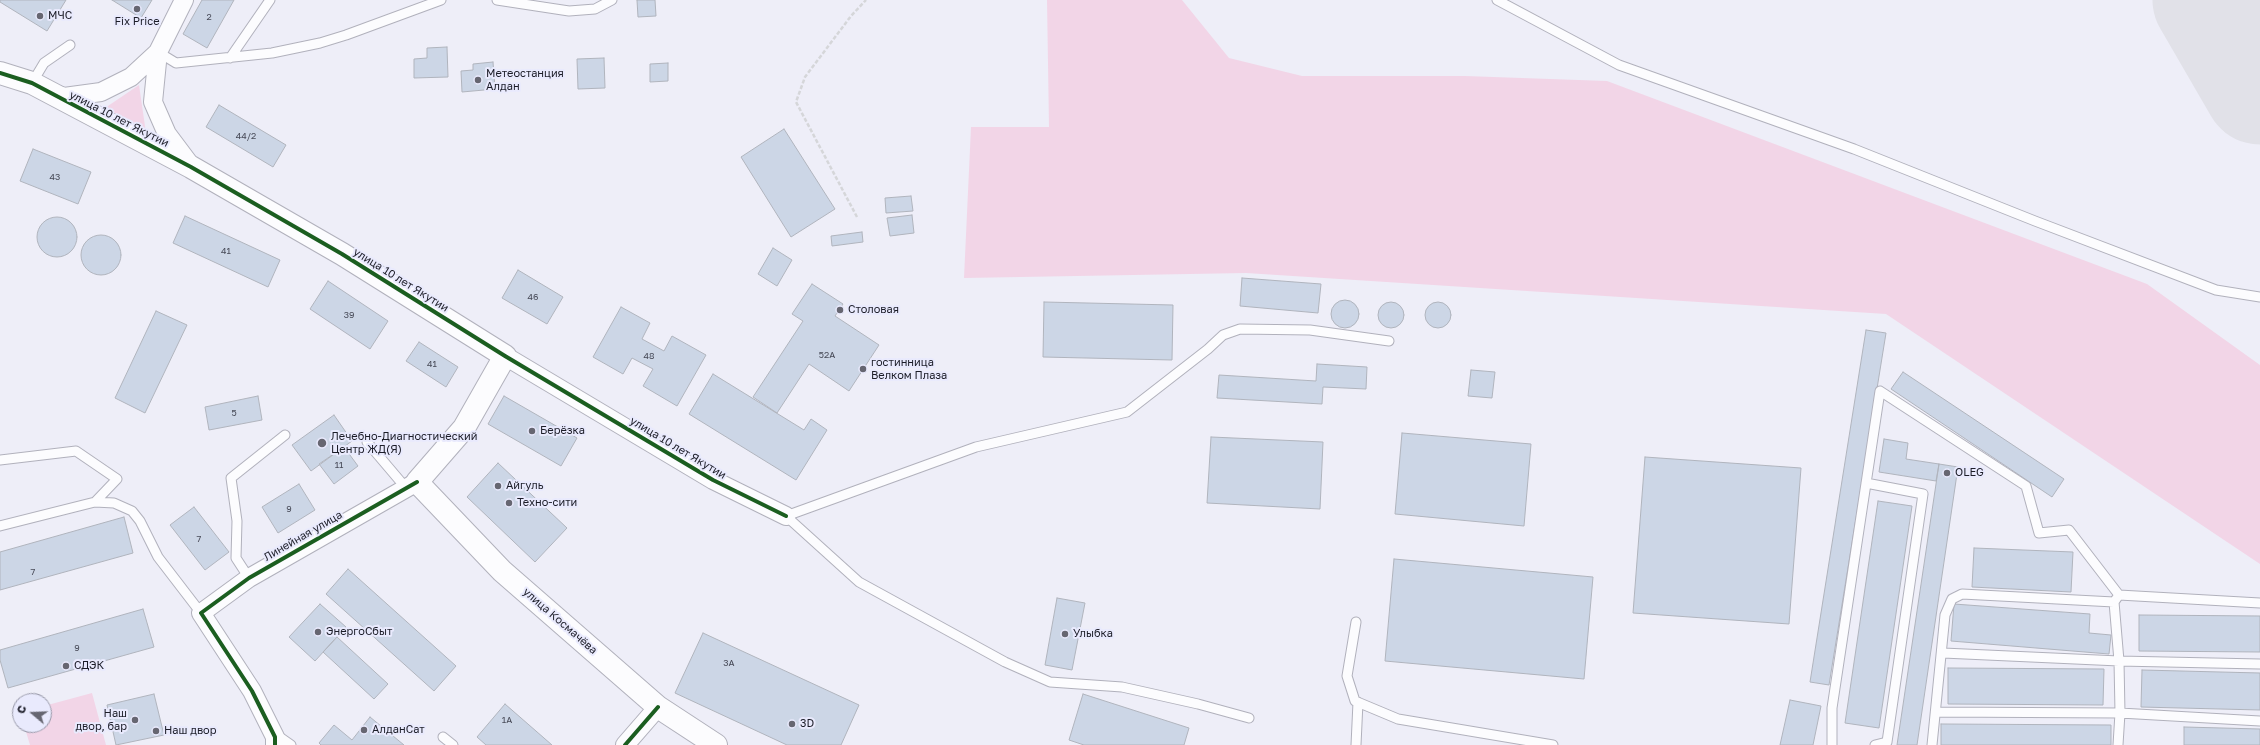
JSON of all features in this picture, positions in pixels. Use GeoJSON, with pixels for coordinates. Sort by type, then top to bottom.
{"type":"FeatureCollection","features":[{"type":"Feature","properties":{"kind":"street"},"geometry":{"type":"LineString","coordinates":[[39,87],[64,98],[101,92],[131,77],[158,52],[184,0]]}},
{"type":"Feature","properties":{"kind":"street"},"geometry":{"type":"LineString","coordinates":[[158,52],[153,102],[167,134],[191,167]]}},
{"type":"Feature","properties":{"kind":"street","name":"улица 10 лет Якутии"},"geometry":{"type":"LineString","coordinates":[[0,73],[39,87],[191,167],[342,254],[505,356],[713,480],[786,516]]}},
{"type":"Feature","properties":{"kind":"street","name":"Линейная улица"},"geometry":{"type":"LineString","coordinates":[[201,613],[249,578],[412,485],[464,428],[505,356]]}},
{"type":"Feature","properties":{"kind":"street","name":"улица Космачёва"},"geometry":{"type":"LineString","coordinates":[[412,485],[502,571],[658,707],[716,745]]}},
{"type":"Feature","properties":{"kind":"street"},"geometry":{"type":"LineString","coordinates":[[201,613],[252,691],[280,742]]}},
{"type":"Feature","properties":{"kind":"street"},"geometry":{"type":"LineString","coordinates":[[625,745],[658,707]]}},
{"type":"Feature","properties":{"kind":"lane"},"geometry":{"type":"LineString","coordinates":[[230,58],[270,0]]}},
{"type":"Feature","properties":{"kind":"lane"},"geometry":{"type":"LineString","coordinates":[[158,52],[176,63],[230,58],[320,43],[441,0]]}},
{"type":"Feature","properties":{"kind":"lane"},"geometry":{"type":"LineString","coordinates":[[497,0],[570,11],[595,9],[612,0]]}},
{"type":"Feature","properties":{"kind":"lane"},"geometry":{"type":"LineString","coordinates":[[1497,0],[1620,65],[1854,149],[2042,224],[2216,290],[2260,297]]}},
{"type":"Feature","properties":{"kind":"lane"},"geometry":{"type":"LineString","coordinates":[[39,87],[44,63],[70,45]]}},
{"type":"Feature","properties":{"kind":"lane"},"geometry":{"type":"LineString","coordinates":[[1249,718],[1198,704],[1122,687],[1050,682],[1005,662],[859,582],[786,516],[976,447],[1127,412],[1208,349],[1223,335],[1240,329],[1310,330],[1389,342]]}},
{"type":"Feature","properties":{"kind":"lane"},"geometry":{"type":"LineString","coordinates":[[1832,745],[1832,708],[1880,391],[2026,486],[2039,533],[2069,530],[2116,598],[2120,714],[2118,745]]}},
{"type":"Feature","properties":{"kind":"lane"},"geometry":{"type":"LineString","coordinates":[[249,578],[236,558],[238,521],[231,478],[285,435]]}},
{"type":"Feature","properties":{"kind":"lane"},"geometry":{"type":"LineString","coordinates":[[367,442],[412,485]]}},
{"type":"Feature","properties":{"kind":"lane"},"geometry":{"type":"LineString","coordinates":[[0,460],[76,451],[117,479],[95,502]]}},
{"type":"Feature","properties":{"kind":"lane"},"geometry":{"type":"LineString","coordinates":[[1866,483],[1923,494],[1887,742],[1875,745]]}},
{"type":"Feature","properties":{"kind":"lane"},"geometry":{"type":"LineString","coordinates":[[0,526],[95,502],[114,503],[132,511],[140,521],[158,557],[201,613]]}},
{"type":"Feature","properties":{"kind":"lane"},"geometry":{"type":"LineString","coordinates":[[1932,745],[1943,652],[1945,615],[1952,599],[1962,594],[2260,602]]}},
{"type":"Feature","properties":{"kind":"lane"},"geometry":{"type":"LineString","coordinates":[[1356,622],[1347,676],[1355,701],[1398,719],[1554,745]]}},
{"type":"Feature","properties":{"kind":"lane"},"geometry":{"type":"LineString","coordinates":[[1943,652],[2119,661],[2260,664]]}},
{"type":"Feature","properties":{"kind":"lane"},"geometry":{"type":"LineString","coordinates":[[1356,745],[1358,702]]}},
{"type":"Feature","properties":{"kind":"lane"},"geometry":{"type":"LineString","coordinates":[[1936,712],[2120,714],[2260,721]]}},
{"type":"Feature","properties":{"kind":"lane"},"geometry":{"type":"LineString","coordinates":[[443,737],[453,745]]}},
{"type":"Feature","properties":{"kind":"path"},"geometry":{"type":"LineString","coordinates":[[857,217],[796,102],[804,77],[866,0]]}},
{"type":"Feature","properties":{"kind":"shaded area"},"geometry":{"type":"Polygon","coordinates":[[[1047,0],[1182,0],[1229,58],[1302,76],[1465,76],[1607,81],[2147,284],[2260,365],[2260,564],[1886,314],[1246,273],[964,278],[971,127],[1049,127],[1047,0]]]}},
{"type":"Feature","properties":{"kind":"shaded area"},"geometry":{"type":"Polygon","coordinates":[[[139,85],[146,133],[102,110],[139,85]]]}},
{"type":"Feature","properties":{"kind":"shaded area"},"geometry":{"type":"Polygon","coordinates":[[[92,693],[106,745],[30,745],[26,733],[52,733],[52,704],[92,693]]]}},
{"type":"Feature","properties":{"kind":"building","name":"МЧС"},"geometry":{"type":"Polygon","coordinates":[[[0,0],[66,0],[47,31],[0,2],[0,0]]]}},
{"type":"Feature","properties":{"kind":"building","name":"Fix Price"},"geometry":{"type":"Polygon","coordinates":[[[112,0],[152,0],[141,18],[112,0]]]}},
{"type":"Feature","properties":{"kind":"building"},"geometry":{"type":"Polygon","coordinates":[[[202,0],[234,0],[207,48],[183,34],[202,0]]]}},
{"type":"Feature","properties":{"kind":"building"},"geometry":{"type":"Polygon","coordinates":[[[637,0],[655,0],[656,16],[638,17],[637,0]]]}},
{"type":"Feature","properties":{"kind":"building"},"geometry":{"type":"Polygon","coordinates":[[[447,47],[448,77],[414,78],[414,59],[427,58],[427,48],[447,47]]]}},
{"type":"Feature","properties":{"kind":"building"},"geometry":{"type":"Polygon","coordinates":[[[604,58],[605,88],[578,89],[577,59],[604,58]]]}},
{"type":"Feature","properties":{"kind":"building","name":"Метеостанция Алдан"},"geometry":{"type":"Polygon","coordinates":[[[493,62],[495,89],[462,92],[461,71],[473,70],[473,64],[493,62]]]}},
{"type":"Feature","properties":{"kind":"building"},"geometry":{"type":"Polygon","coordinates":[[[668,63],[668,81],[650,82],[650,64],[668,63]]]}},
{"type":"Feature","properties":{"kind":"building"},"geometry":{"type":"Polygon","coordinates":[[[219,105],[286,145],[273,167],[206,127],[219,105]]]}},
{"type":"Feature","properties":{"kind":"building"},"geometry":{"type":"Polygon","coordinates":[[[784,129],[835,209],[791,237],[741,157],[784,129]]]}},
{"type":"Feature","properties":{"kind":"building"},"geometry":{"type":"Polygon","coordinates":[[[33,149],[91,172],[78,204],[20,181],[33,149]]]}},
{"type":"Feature","properties":{"kind":"building"},"geometry":{"type":"Polygon","coordinates":[[[911,196],[913,211],[886,213],[885,198],[911,196]]]}},
{"type":"Feature","properties":{"kind":"building"},"geometry":{"type":"Polygon","coordinates":[[[912,215],[914,233],[890,236],[887,218],[912,215]]]}},
{"type":"Feature","properties":{"kind":"building"},"geometry":{"type":"Polygon","coordinates":[[[185,216],[280,260],[268,287],[173,243],[185,216]]]}},
{"type":"Feature","properties":{"kind":"building"},"geometry":{"type":"Polygon","coordinates":[[[57,217],[65,219],[71,223],[75,229],[77,237],[75,245],[71,251],[65,255],[57,257],[49,255],[43,251],[39,245],[37,237],[39,229],[43,223],[49,219],[57,217]]]}},
{"type":"Feature","properties":{"kind":"building"},"geometry":{"type":"Polygon","coordinates":[[[862,232],[863,242],[832,246],[831,236],[862,232]]]}},
{"type":"Feature","properties":{"kind":"building"},"geometry":{"type":"Polygon","coordinates":[[[101,235],[109,237],[115,241],[119,247],[121,255],[119,263],[115,269],[109,273],[101,275],[93,273],[87,269],[83,263],[81,255],[83,247],[87,241],[93,237],[101,235]]]}},
{"type":"Feature","properties":{"kind":"building"},"geometry":{"type":"Polygon","coordinates":[[[773,248],[792,260],[777,286],[758,274],[773,248]]]}},
{"type":"Feature","properties":{"kind":"building"},"geometry":{"type":"Polygon","coordinates":[[[518,270],[563,297],[547,324],[502,298],[518,270]]]}},
{"type":"Feature","properties":{"kind":"building"},"geometry":{"type":"Polygon","coordinates":[[[1242,278],[1321,284],[1318,313],[1240,306],[1242,278]]]}},
{"type":"Feature","properties":{"kind":"building"},"geometry":{"type":"Polygon","coordinates":[[[328,281],[388,321],[370,349],[310,309],[328,281]]]}},
{"type":"Feature","properties":{"kind":"building"},"geometry":{"type":"Polygon","coordinates":[[[812,284],[843,304],[835,316],[879,345],[849,391],[809,364],[777,413],[753,397],[803,321],[792,314],[812,284]]]}},
{"type":"Feature","properties":{"kind":"building"},"geometry":{"type":"Polygon","coordinates":[[[1345,300],[1355,304],[1359,314],[1355,324],[1345,328],[1335,324],[1331,314],[1335,304],[1345,300]]]}},
{"type":"Feature","properties":{"kind":"building"},"geometry":{"type":"Polygon","coordinates":[[[1044,302],[1173,305],[1172,360],[1043,357],[1044,302]]]}},
{"type":"Feature","properties":{"kind":"building"},"geometry":{"type":"Polygon","coordinates":[[[1391,302],[1400,306],[1404,315],[1400,324],[1391,328],[1382,324],[1378,315],[1382,306],[1391,302]]]}},
{"type":"Feature","properties":{"kind":"building"},"geometry":{"type":"Polygon","coordinates":[[[1438,302],[1447,306],[1451,315],[1447,324],[1438,328],[1429,324],[1425,315],[1429,306],[1438,302]]]}},
{"type":"Feature","properties":{"kind":"building"},"geometry":{"type":"Polygon","coordinates":[[[621,307],[650,323],[642,339],[664,351],[672,336],[706,355],[677,406],[643,386],[653,369],[632,358],[623,374],[593,357],[621,307]]]}},
{"type":"Feature","properties":{"kind":"building"},"geometry":{"type":"Polygon","coordinates":[[[156,311],[187,325],[145,413],[115,398],[156,311]]]}},
{"type":"Feature","properties":{"kind":"building"},"geometry":{"type":"Polygon","coordinates":[[[1866,330],[1886,333],[1829,685],[1810,682],[1866,330]]]}},
{"type":"Feature","properties":{"kind":"building"},"geometry":{"type":"Polygon","coordinates":[[[419,342],[458,367],[446,387],[406,361],[419,342]]]}},
{"type":"Feature","properties":{"kind":"building"},"geometry":{"type":"Polygon","coordinates":[[[1317,364],[1367,367],[1366,389],[1323,387],[1322,404],[1217,398],[1219,375],[1316,381],[1317,364]]]}},
{"type":"Feature","properties":{"kind":"building"},"geometry":{"type":"Polygon","coordinates":[[[1471,370],[1495,372],[1492,398],[1468,396],[1471,370]]]}},
{"type":"Feature","properties":{"kind":"building"},"geometry":{"type":"Polygon","coordinates":[[[1903,372],[2064,479],[2052,497],[1891,389],[1903,372]]]}},
{"type":"Feature","properties":{"kind":"building"},"geometry":{"type":"Polygon","coordinates":[[[713,374],[804,430],[811,419],[827,430],[796,480],[689,414],[713,374]]]}},
{"type":"Feature","properties":{"kind":"building"},"geometry":{"type":"Polygon","coordinates":[[[258,396],[262,420],[209,430],[205,407],[258,396]]]}},
{"type":"Feature","properties":{"kind":"building","name":"Берёзка"},"geometry":{"type":"Polygon","coordinates":[[[504,396],[577,438],[561,466],[488,424],[504,396]]]}},
{"type":"Feature","properties":{"kind":"building","name":"Лечебно-Диагностический Центр ЖД(Я)"},"geometry":{"type":"Polygon","coordinates":[[[334,415],[352,441],[311,471],[292,445],[334,415]]]}},
{"type":"Feature","properties":{"kind":"building"},"geometry":{"type":"Polygon","coordinates":[[[1402,433],[1531,444],[1524,526],[1395,514],[1402,433]]]}},
{"type":"Feature","properties":{"kind":"building"},"geometry":{"type":"Polygon","coordinates":[[[1211,437],[1323,442],[1320,509],[1207,503],[1211,437]]]}},
{"type":"Feature","properties":{"kind":"building"},"geometry":{"type":"Polygon","coordinates":[[[1884,439],[1908,443],[1906,459],[1939,464],[1936,481],[1879,472],[1884,439]]]}},
{"type":"Feature","properties":{"kind":"building"},"geometry":{"type":"Polygon","coordinates":[[[344,447],[358,466],[334,484],[319,464],[344,447]]]}},
{"type":"Feature","properties":{"kind":"building"},"geometry":{"type":"Polygon","coordinates":[[[1645,457],[1801,468],[1789,624],[1633,613],[1645,457]]]}},
{"type":"Feature","properties":{"kind":"building"},"geometry":{"type":"Polygon","coordinates":[[[498,463],[567,528],[535,562],[467,497],[498,463]]]}},
{"type":"Feature","properties":{"kind":"building"},"geometry":{"type":"Polygon","coordinates":[[[1939,464],[1958,467],[1917,745],[1897,745],[1939,464]]]}},
{"type":"Feature","properties":{"kind":"building"},"geometry":{"type":"Polygon","coordinates":[[[299,484],[315,510],[278,533],[262,507],[299,484]]]}},
{"type":"Feature","properties":{"kind":"building"},"geometry":{"type":"Polygon","coordinates":[[[1878,501],[1912,506],[1879,728],[1845,723],[1878,501]]]}},
{"type":"Feature","properties":{"kind":"building"},"geometry":{"type":"Polygon","coordinates":[[[194,507],[229,552],[205,570],[170,525],[194,507]]]}},
{"type":"Feature","properties":{"kind":"building"},"geometry":{"type":"Polygon","coordinates":[[[124,517],[133,553],[0,590],[0,552],[124,517]]]}},
{"type":"Feature","properties":{"kind":"building"},"geometry":{"type":"Polygon","coordinates":[[[1974,548],[2073,552],[2071,592],[1972,587],[1974,548]]]}},
{"type":"Feature","properties":{"kind":"building"},"geometry":{"type":"Polygon","coordinates":[[[1394,559],[1593,577],[1584,679],[1385,661],[1394,559]]]}},
{"type":"Feature","properties":{"kind":"building"},"geometry":{"type":"Polygon","coordinates":[[[348,569],[456,666],[434,691],[326,594],[348,569]]]}},
{"type":"Feature","properties":{"kind":"building","name":"Улыбка"},"geometry":{"type":"Polygon","coordinates":[[[1057,598],[1085,603],[1072,670],[1045,665],[1057,598]]]}},
{"type":"Feature","properties":{"kind":"building"},"geometry":{"type":"Polygon","coordinates":[[[320,604],[346,627],[315,661],[289,637],[320,604]]]}},
{"type":"Feature","properties":{"kind":"building"},"geometry":{"type":"Polygon","coordinates":[[[1954,604],[2090,614],[2089,633],[2111,635],[2109,654],[1951,641],[1954,604]]]}},
{"type":"Feature","properties":{"kind":"building"},"geometry":{"type":"Polygon","coordinates":[[[143,609],[154,647],[8,688],[0,660],[0,650],[143,609]]]}},
{"type":"Feature","properties":{"kind":"building"},"geometry":{"type":"Polygon","coordinates":[[[2139,615],[2260,616],[2260,652],[2139,651],[2139,615]]]}},
{"type":"Feature","properties":{"kind":"building"},"geometry":{"type":"Polygon","coordinates":[[[703,633],[859,705],[841,745],[787,745],[675,693],[703,633]]]}},
{"type":"Feature","properties":{"kind":"building"},"geometry":{"type":"Polygon","coordinates":[[[337,637],[388,684],[374,699],[323,652],[337,637]]]}},
{"type":"Feature","properties":{"kind":"building"},"geometry":{"type":"Polygon","coordinates":[[[1948,668],[2104,669],[2103,705],[1948,704],[1948,668]]]}},
{"type":"Feature","properties":{"kind":"building"},"geometry":{"type":"Polygon","coordinates":[[[2142,670],[2260,673],[2260,710],[2141,707],[2142,670]]]}},
{"type":"Feature","properties":{"kind":"building","name":"Наш двор, бар"},"geometry":{"type":"Polygon","coordinates":[[[154,694],[164,735],[116,745],[107,705],[154,694]]]}},
{"type":"Feature","properties":{"kind":"building"},"geometry":{"type":"Polygon","coordinates":[[[1083,694],[1189,728],[1184,745],[1084,745],[1069,740],[1083,694]]]}},
{"type":"Feature","properties":{"kind":"building"},"geometry":{"type":"Polygon","coordinates":[[[1790,700],[1821,706],[1813,745],[1780,745],[1790,700]]]}},
{"type":"Feature","properties":{"kind":"building"},"geometry":{"type":"Polygon","coordinates":[[[505,704],[552,745],[486,745],[477,737],[505,704]]]}},
{"type":"Feature","properties":{"kind":"building"},"geometry":{"type":"Polygon","coordinates":[[[370,717],[404,745],[321,745],[319,743],[334,725],[352,740],[370,717]]]}},
{"type":"Feature","properties":{"kind":"building"},"geometry":{"type":"Polygon","coordinates":[[[1941,724],[2111,725],[2111,745],[1941,745],[1941,724]]]}},
{"type":"Feature","properties":{"kind":"building"},"geometry":{"type":"Polygon","coordinates":[[[2184,727],[2260,729],[2260,745],[2184,745],[2184,727]]]}},
{"type":"Feature","properties":{"kind":"runway"},"geometry":{"type":"LineString","coordinates":[[2209,0],[2260,88]]}},
{"type":"Feature","properties":{"kind":"cycle path"},"geometry":{"type":"LineString","coordinates":[[0,73],[32,83],[191,167],[342,254],[505,356],[713,480],[786,516]]}},
{"type":"Feature","properties":{"kind":"cycle path"},"geometry":{"type":"LineString","coordinates":[[275,745],[275,737],[252,691],[201,613],[249,578],[417,482]]}},
{"type":"Feature","properties":{"kind":"cycle path"},"geometry":{"type":"LineString","coordinates":[[625,745],[658,707]]}},
{"type":"Feature","properties":{"kind":"place","name":"Fix Price"},"geometry":{"type":"Point","coordinates":[137,9]}},
{"type":"Feature","properties":{"kind":"place","name":"МЧС"},"geometry":{"type":"Point","coordinates":[40,16]}},
{"type":"Feature","properties":{"kind":"place","name":"Метеостанция Алдан"},"geometry":{"type":"Point","coordinates":[478,80]}},
{"type":"Feature","properties":{"kind":"place","name":"Столовая"},"geometry":{"type":"Point","coordinates":[840,310]}},
{"type":"Feature","properties":{"kind":"place","name":"гостинница Велком Плаза"},"geometry":{"type":"Point","coordinates":[863,369]}},
{"type":"Feature","properties":{"kind":"place","name":"Берёзка"},"geometry":{"type":"Point","coordinates":[532,431]}},
{"type":"Feature","properties":{"kind":"place","name":"Лечебно-Диагностический Центр ЖД(Я)"},"geometry":{"type":"Point","coordinates":[322,443]}},
{"type":"Feature","properties":{"kind":"place","name":"OLEG"},"geometry":{"type":"Point","coordinates":[1947,473]}},
{"type":"Feature","properties":{"kind":"place","name":"Айгуль"},"geometry":{"type":"Point","coordinates":[498,486]}},
{"type":"Feature","properties":{"kind":"place","name":"Техно-сити"},"geometry":{"type":"Point","coordinates":[509,503]}},
{"type":"Feature","properties":{"kind":"place","name":"ЭнергоСбыт"},"geometry":{"type":"Point","coordinates":[318,632]}},
{"type":"Feature","properties":{"kind":"place","name":"Улыбка"},"geometry":{"type":"Point","coordinates":[1065,634]}},
{"type":"Feature","properties":{"kind":"place","name":"СДЭК"},"geometry":{"type":"Point","coordinates":[66,666]}},
{"type":"Feature","properties":{"kind":"place","name":"Наш двор, бар"},"geometry":{"type":"Point","coordinates":[135,720]}},
{"type":"Feature","properties":{"kind":"place","name":"3D"},"geometry":{"type":"Point","coordinates":[792,724]}},
{"type":"Feature","properties":{"kind":"place","name":"АлданСат"},"geometry":{"type":"Point","coordinates":[364,730]}},
{"type":"Feature","properties":{"kind":"place","name":"Наш двор"},"geometry":{"type":"Point","coordinates":[156,731]}}]}
